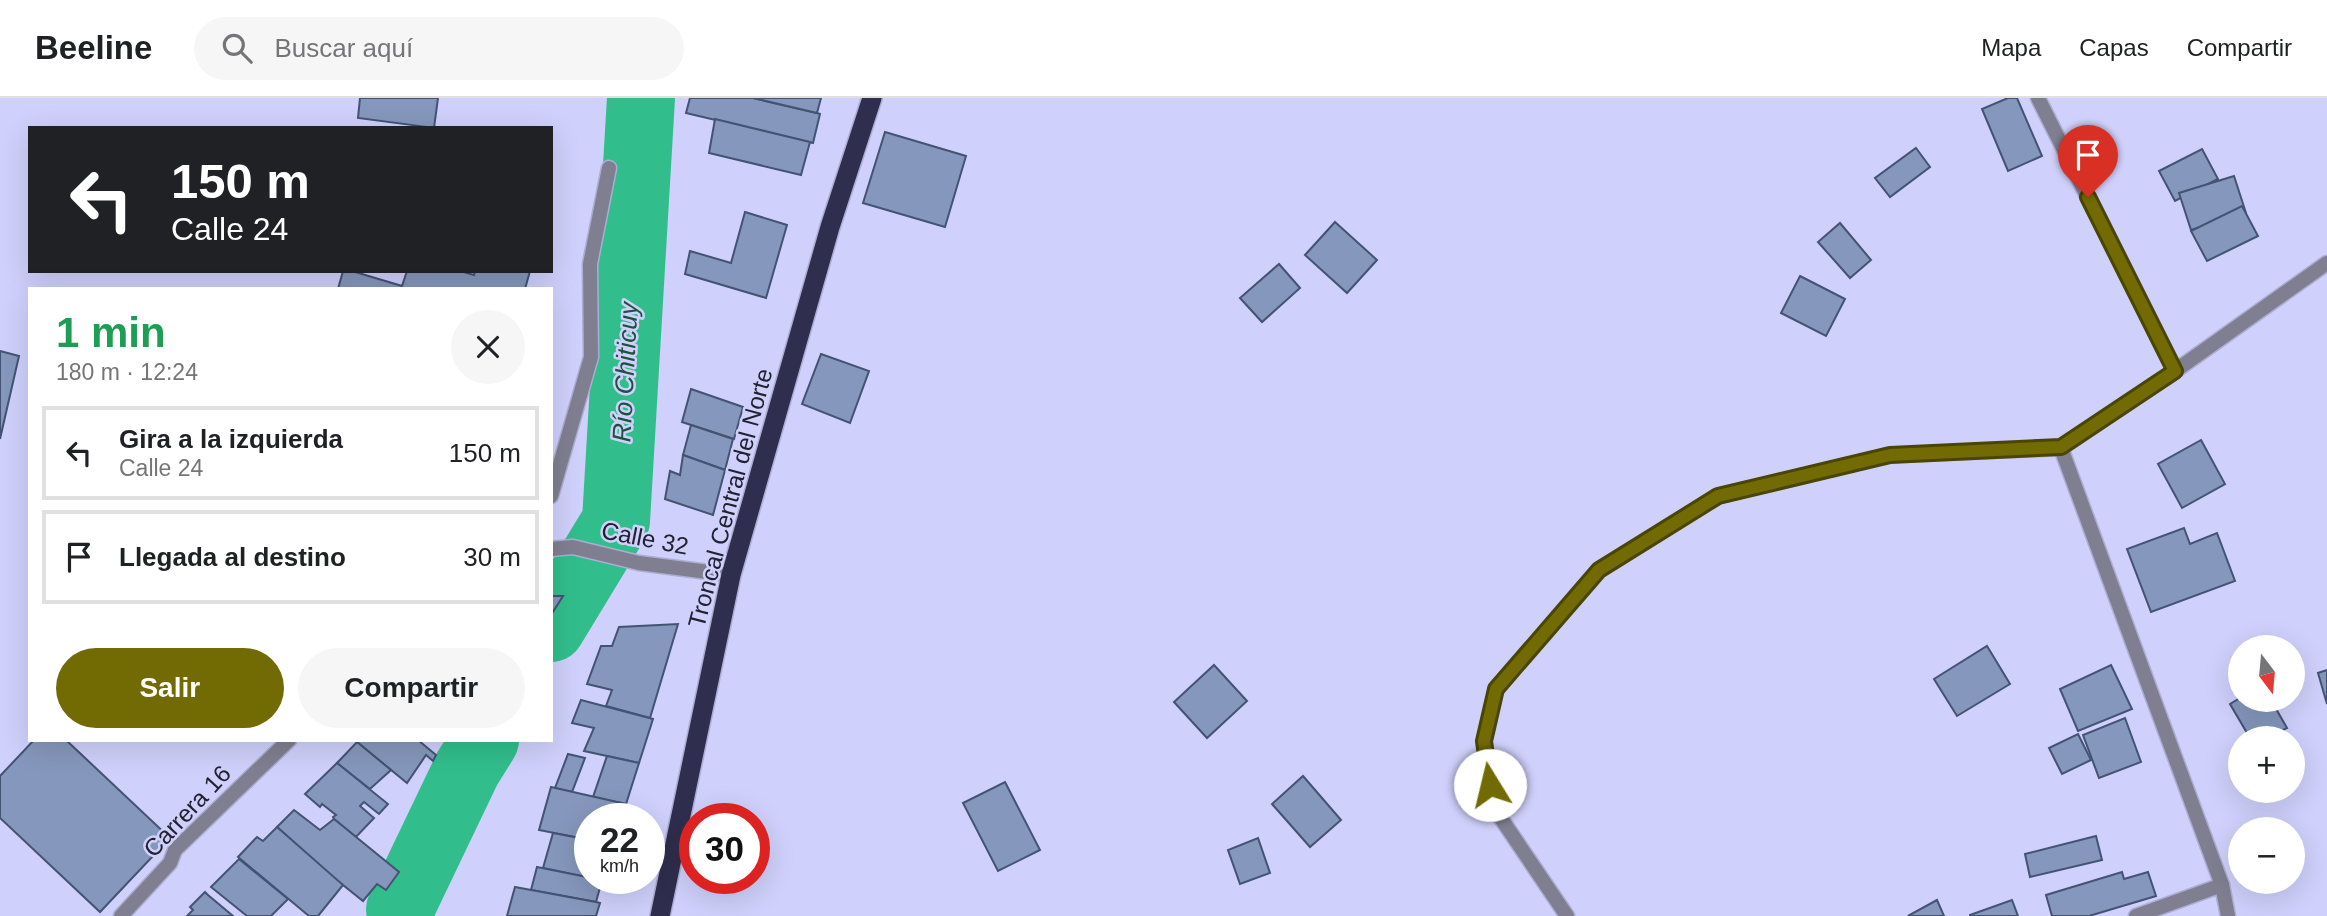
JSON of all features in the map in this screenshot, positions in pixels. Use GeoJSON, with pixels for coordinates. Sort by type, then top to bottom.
{"type":"FeatureCollection","features":[{"type":"Feature","properties":{"kind":"highway","name":"Troncal Central del Norte"},"geometry":{"type":"LineString","coordinates":[[660,916],[731,575],[830,228],[872,98]]}},
{"type":"Feature","properties":{"kind":"street"},"geometry":{"type":"LineString","coordinates":[[2038,98],[2175,371]]}},
{"type":"Feature","properties":{"kind":"street"},"geometry":{"type":"LineString","coordinates":[[553,489],[591,357],[590,264],[609,168]]}},
{"type":"Feature","properties":{"kind":"street"},"geometry":{"type":"LineString","coordinates":[[1567,916],[1494,808],[1484,741],[1496,689],[1599,570],[1718,496],[1890,455],[2061,447],[2175,371],[2327,263]]}},
{"type":"Feature","properties":{"kind":"street"},"geometry":{"type":"LineString","coordinates":[[2061,447],[2222,885],[2228,916]]}},
{"type":"Feature","properties":{"kind":"street","name":"Calle 32"},"geometry":{"type":"LineString","coordinates":[[553,549],[573,547],[639,563],[731,575]]}},
{"type":"Feature","properties":{"kind":"street","name":"Carrera 16"},"geometry":{"type":"LineString","coordinates":[[121,916],[170,863],[175,850],[287,742]]}},
{"type":"Feature","properties":{"kind":"street"},"geometry":{"type":"LineString","coordinates":[[2136,916],[2222,885]]}},
{"type":"Feature","properties":{"kind":"building"},"geometry":{"type":"Polygon","coordinates":[[[360,98],[438,98],[434,126],[358,118],[360,98]]]}},
{"type":"Feature","properties":{"kind":"building"},"geometry":{"type":"Polygon","coordinates":[[[690,98],[753,98],[820,114],[813,143],[686,113],[690,98]]]}},
{"type":"Feature","properties":{"kind":"building"},"geometry":{"type":"Polygon","coordinates":[[[753,98],[821,98],[817,113],[753,98]]]}},
{"type":"Feature","properties":{"kind":"building"},"geometry":{"type":"Polygon","coordinates":[[[2008,98],[2017,98],[2042,156],[2008,171],[1982,109],[2008,98]]]}},
{"type":"Feature","properties":{"kind":"building"},"geometry":{"type":"Polygon","coordinates":[[[715,119],[810,142],[801,175],[709,153],[715,119]]]}},
{"type":"Feature","properties":{"kind":"building"},"geometry":{"type":"Polygon","coordinates":[[[885,132],[966,156],[945,227],[863,203],[885,132]]]}},
{"type":"Feature","properties":{"kind":"building"},"geometry":{"type":"Polygon","coordinates":[[[1916,148],[1930,167],[1890,197],[1875,178],[1916,148]]]}},
{"type":"Feature","properties":{"kind":"building"},"geometry":{"type":"Polygon","coordinates":[[[2202,149],[2218,179],[2175,201],[2159,171],[2202,149]]]}},
{"type":"Feature","properties":{"kind":"building"},"geometry":{"type":"Polygon","coordinates":[[[2234,176],[2246,213],[2191,230],[2179,193],[2234,176]]]}},
{"type":"Feature","properties":{"kind":"building"},"geometry":{"type":"Polygon","coordinates":[[[2242,206],[2258,236],[2207,261],[2191,231],[2242,206]]]}},
{"type":"Feature","properties":{"kind":"building"},"geometry":{"type":"Polygon","coordinates":[[[745,212],[787,225],[766,298],[685,274],[690,251],[731,263],[745,212]]]}},
{"type":"Feature","properties":{"kind":"building"},"geometry":{"type":"Polygon","coordinates":[[[1335,222],[1377,260],[1347,293],[1305,255],[1335,222]]]}},
{"type":"Feature","properties":{"kind":"building"},"geometry":{"type":"Polygon","coordinates":[[[1840,223],[1871,260],[1850,278],[1818,242],[1840,223]]]}},
{"type":"Feature","properties":{"kind":"building"},"geometry":{"type":"Polygon","coordinates":[[[1279,264],[1300,288],[1262,322],[1240,298],[1279,264]]]}},
{"type":"Feature","properties":{"kind":"building"},"geometry":{"type":"Polygon","coordinates":[[[342,273],[359,273],[402,286],[406,273],[529,273],[526,287],[339,287],[342,273]]]}},
{"type":"Feature","properties":{"kind":"building"},"geometry":{"type":"Polygon","coordinates":[[[1800,276],[1845,299],[1826,336],[1781,313],[1800,276]]]}},
{"type":"Feature","properties":{"kind":"building"},"geometry":{"type":"Polygon","coordinates":[[[0,351],[19,356],[0,439],[0,351]]]}},
{"type":"Feature","properties":{"kind":"building"},"geometry":{"type":"Polygon","coordinates":[[[821,354],[869,371],[850,423],[802,404],[821,354]]]}},
{"type":"Feature","properties":{"kind":"building"},"geometry":{"type":"Polygon","coordinates":[[[691,389],[743,407],[734,439],[682,422],[691,389]]]}},
{"type":"Feature","properties":{"kind":"building"},"geometry":{"type":"Polygon","coordinates":[[[691,425],[733,439],[725,470],[683,455],[691,425]]]}},
{"type":"Feature","properties":{"kind":"building"},"geometry":{"type":"Polygon","coordinates":[[[2201,440],[2225,484],[2182,508],[2158,464],[2201,440]]]}},
{"type":"Feature","properties":{"kind":"building"},"geometry":{"type":"Polygon","coordinates":[[[683,455],[725,470],[713,515],[665,499],[670,471],[680,475],[683,455]]]}},
{"type":"Feature","properties":{"kind":"building"},"geometry":{"type":"Polygon","coordinates":[[[2184,528],[2190,544],[2217,533],[2235,581],[2151,612],[2127,549],[2184,528]]]}},
{"type":"Feature","properties":{"kind":"building"},"geometry":{"type":"Polygon","coordinates":[[[553,596],[563,596],[553,612],[553,596]]]}},
{"type":"Feature","properties":{"kind":"building"},"geometry":{"type":"Polygon","coordinates":[[[678,624],[650,718],[606,706],[612,690],[587,684],[601,646],[612,646],[619,627],[678,624]]]}},
{"type":"Feature","properties":{"kind":"building"},"geometry":{"type":"Polygon","coordinates":[[[1987,646],[2010,684],[1957,716],[1934,679],[1987,646]]]}},
{"type":"Feature","properties":{"kind":"building"},"geometry":{"type":"Polygon","coordinates":[[[1214,665],[1247,701],[1207,738],[1174,702],[1214,665]]]}},
{"type":"Feature","properties":{"kind":"building"},"geometry":{"type":"Polygon","coordinates":[[[2111,665],[2132,709],[2078,731],[2060,689],[2111,665]]]}},
{"type":"Feature","properties":{"kind":"building"},"geometry":{"type":"Polygon","coordinates":[[[2327,670],[2327,704],[2318,673],[2327,670]]]}},
{"type":"Feature","properties":{"kind":"building"},"geometry":{"type":"Polygon","coordinates":[[[581,700],[653,719],[639,763],[584,751],[594,728],[572,723],[581,700]]]}},
{"type":"Feature","properties":{"kind":"building"},"geometry":{"type":"Polygon","coordinates":[[[2235,712],[2278,712],[2286,726],[2243,726],[2235,712]]]}},
{"type":"Feature","properties":{"kind":"building"},"geometry":{"type":"Polygon","coordinates":[[[2125,718],[2141,762],[2099,778],[2083,735],[2125,718]]]}},
{"type":"Feature","properties":{"kind":"building"},"geometry":{"type":"Polygon","coordinates":[[[2078,734],[2091,760],[2062,774],[2049,748],[2078,734]]]}},
{"type":"Feature","properties":{"kind":"building"},"geometry":{"type":"Polygon","coordinates":[[[32,742],[68,742],[170,838],[100,912],[0,818],[0,776],[32,742]]]}},
{"type":"Feature","properties":{"kind":"building"},"geometry":{"type":"Polygon","coordinates":[[[357,742],[420,742],[436,755],[433,761],[426,755],[407,783],[357,742]]]}},
{"type":"Feature","properties":{"kind":"building"},"geometry":{"type":"Polygon","coordinates":[[[357,742],[391,770],[370,789],[337,763],[357,742]]]}},
{"type":"Feature","properties":{"kind":"building"},"geometry":{"type":"Polygon","coordinates":[[[568,754],[585,758],[572,792],[555,788],[568,754]]]}},
{"type":"Feature","properties":{"kind":"building"},"geometry":{"type":"Polygon","coordinates":[[[607,756],[639,763],[626,803],[593,797],[607,756]]]}},
{"type":"Feature","properties":{"kind":"building"},"geometry":{"type":"Polygon","coordinates":[[[337,763],[388,804],[379,814],[364,802],[360,806],[374,818],[356,837],[334,819],[336,815],[322,804],[320,807],[305,794],[337,763]]]}},
{"type":"Feature","properties":{"kind":"building"},"geometry":{"type":"Polygon","coordinates":[[[1303,776],[1341,820],[1310,847],[1272,804],[1303,776]]]}},
{"type":"Feature","properties":{"kind":"building"},"geometry":{"type":"Polygon","coordinates":[[[1005,782],[1040,850],[998,871],[963,803],[1005,782]]]}},
{"type":"Feature","properties":{"kind":"building"},"geometry":{"type":"Polygon","coordinates":[[[551,787],[622,803],[574,803],[574,837],[539,830],[551,787]]]}},
{"type":"Feature","properties":{"kind":"building"},"geometry":{"type":"Polygon","coordinates":[[[294,810],[320,830],[334,819],[399,872],[386,890],[377,884],[363,901],[277,827],[294,810]]]}},
{"type":"Feature","properties":{"kind":"building"},"geometry":{"type":"Polygon","coordinates":[[[277,827],[343,885],[318,916],[309,916],[238,857],[257,837],[263,841],[277,827]]]}},
{"type":"Feature","properties":{"kind":"building"},"geometry":{"type":"Polygon","coordinates":[[[553,833],[574,837],[574,875],[543,868],[553,833]]]}},
{"type":"Feature","properties":{"kind":"building"},"geometry":{"type":"Polygon","coordinates":[[[2096,836],[2102,860],[2030,877],[2025,854],[2096,836]]]}},
{"type":"Feature","properties":{"kind":"building"},"geometry":{"type":"Polygon","coordinates":[[[1258,838],[1270,873],[1240,884],[1228,850],[1258,838]]]}},
{"type":"Feature","properties":{"kind":"building"},"geometry":{"type":"Polygon","coordinates":[[[239,859],[288,899],[271,916],[247,916],[211,887],[239,859]]]}},
{"type":"Feature","properties":{"kind":"building"},"geometry":{"type":"Polygon","coordinates":[[[537,867],[574,874],[574,894],[598,894],[596,902],[531,890],[537,867]]]}},
{"type":"Feature","properties":{"kind":"building"},"geometry":{"type":"Polygon","coordinates":[[[2122,872],[2124,879],[2148,872],[2156,896],[2089,916],[2052,916],[2046,895],[2122,872]]]}},
{"type":"Feature","properties":{"kind":"building"},"geometry":{"type":"Polygon","coordinates":[[[515,887],[600,903],[596,916],[507,916],[515,887]]]}},
{"type":"Feature","properties":{"kind":"building"},"geometry":{"type":"Polygon","coordinates":[[[205,892],[233,916],[187,916],[193,910],[190,907],[205,892]]]}},
{"type":"Feature","properties":{"kind":"building"},"geometry":{"type":"Polygon","coordinates":[[[1937,900],[1944,916],[1908,916],[1937,900]]]}},
{"type":"Feature","properties":{"kind":"building"},"geometry":{"type":"Polygon","coordinates":[[[2012,900],[2018,916],[1970,916],[1970,915],[2012,900]]]}},
{"type":"Feature","properties":{"kind":"waterway","name":"Río Chiticuy"},"geometry":{"type":"LineString","coordinates":[[553,625],[616,521],[641,98]]}},
{"type":"Feature","properties":{"kind":"waterway","name":"Río Chiticuy"},"geometry":{"type":"LineString","coordinates":[[401,916],[400,909],[467,769],[484,742]]}},
{"type":"Feature","properties":{"kind":"route"},"geometry":{"type":"LineString","coordinates":[[1490,785],[1484,741],[1496,689],[1599,570],[1718,496],[1890,455],[2061,447],[2175,371],[2088,197]]}}]}
